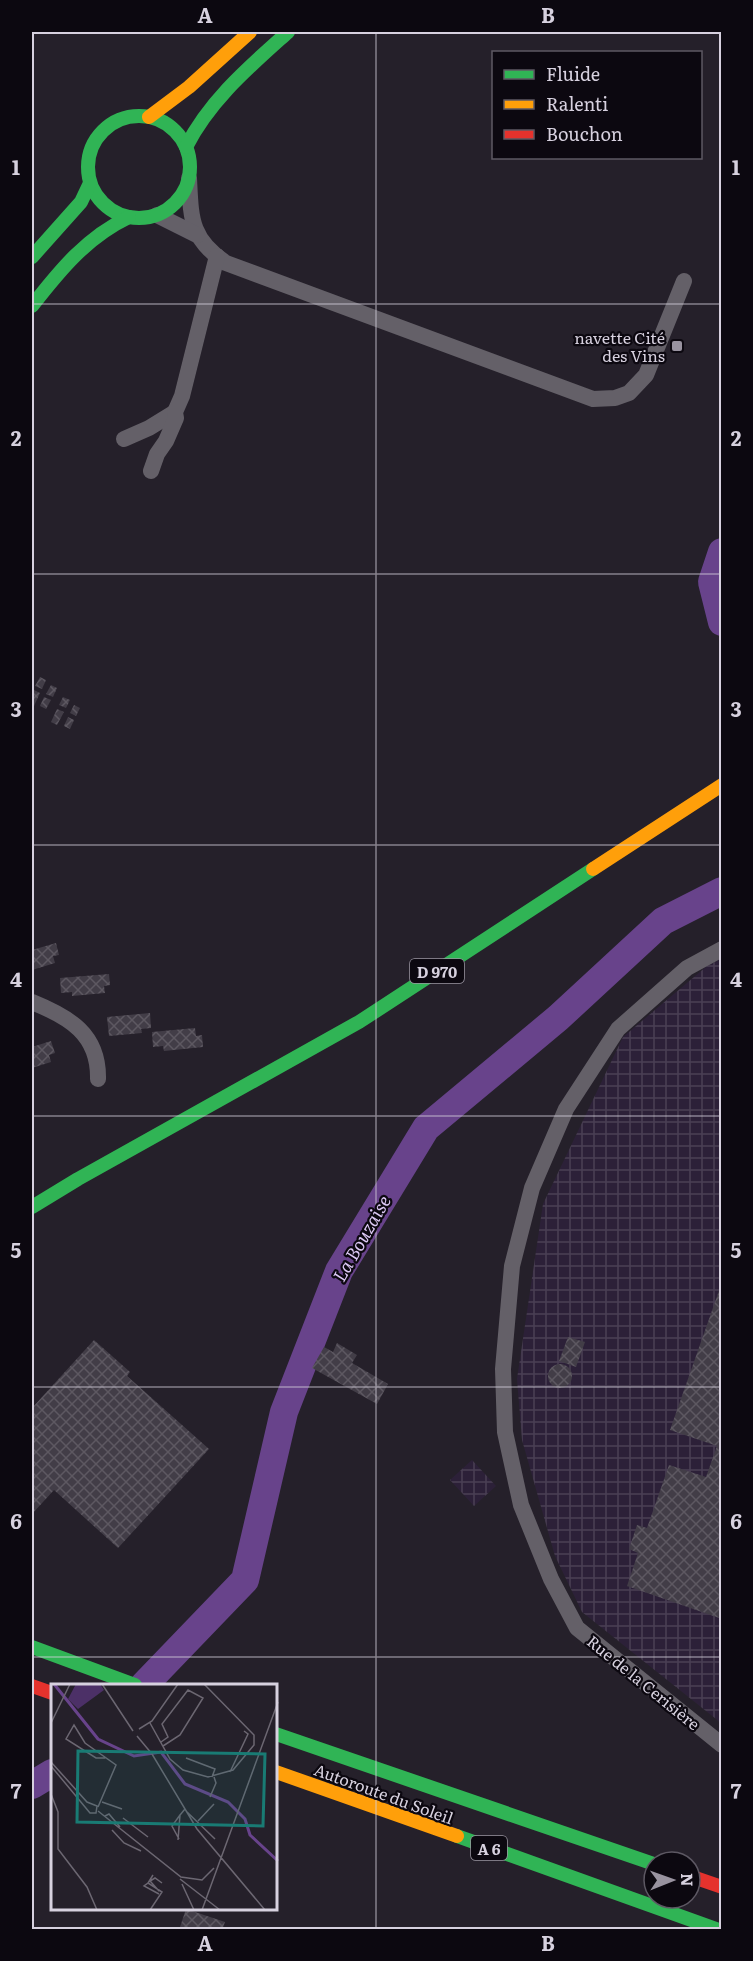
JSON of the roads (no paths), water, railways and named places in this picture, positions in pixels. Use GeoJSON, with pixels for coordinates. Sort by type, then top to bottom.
{"type":"FeatureCollection","features":[{"type":"Feature","properties":{"kind":"main road"},"geometry":{"type":"LineString","coordinates":[[148,117],[206,74],[250,32]]}},
{"type":"Feature","properties":{"kind":"main road"},"geometry":{"type":"LineString","coordinates":[[186,147],[201,119],[215,102],[288,32]]}},
{"type":"Feature","properties":{"kind":"main road"},"geometry":{"type":"LineString","coordinates":[[32,306],[68,260],[102,232],[115,223],[129,218],[157,215],[172,206],[183,194],[189,178],[190,162],[186,147],[171,127],[148,117],[135,116],[110,124],[100,133],[89,156],[88,170],[94,193],[109,209],[129,218]]}},
{"type":"Feature","properties":{"kind":"main road"},"geometry":{"type":"LineString","coordinates":[[32,257],[81,202],[90,183]]}},
{"type":"Feature","properties":{"kind":"main road","name":"D 970"},"geometry":{"type":"LineString","coordinates":[[32,1207],[359,1022],[722,785]]}},
{"type":"Feature","properties":{"kind":"main road"},"geometry":{"type":"LineString","coordinates":[[32,1647],[131,1684]]}},
{"type":"Feature","properties":{"kind":"main road"},"geometry":{"type":"LineString","coordinates":[[32,1686],[51,1694]]}},
{"type":"Feature","properties":{"kind":"main road","name":"Autoroute du Soleil"},"geometry":{"type":"LineString","coordinates":[[278,1735],[642,1860]]}},
{"type":"Feature","properties":{"kind":"main road","name":"Autoroute du Soleil"},"geometry":{"type":"LineString","coordinates":[[278,1773],[719,1929]]}},
{"type":"Feature","properties":{"kind":"main road"},"geometry":{"type":"LineString","coordinates":[[702,1880],[722,1887]]}},
{"type":"Feature","properties":{"kind":"street"},"geometry":{"type":"LineString","coordinates":[[189,178],[190,202],[197,235],[205,246],[226,262],[593,399],[615,398],[629,393],[646,375],[684,280]]}},
{"type":"Feature","properties":{"kind":"street"},"geometry":{"type":"LineString","coordinates":[[157,215],[197,235]]}},
{"type":"Feature","properties":{"kind":"street"},"geometry":{"type":"LineString","coordinates":[[151,471],[157,454],[166,441],[176,418],[175,412],[182,396],[217,256]]}},
{"type":"Feature","properties":{"kind":"street"},"geometry":{"type":"LineString","coordinates":[[124,439],[149,428],[175,412]]}},
{"type":"Feature","properties":{"kind":"street","name":"Rue de la Cerisière"},"geometry":{"type":"LineString","coordinates":[[722,949],[687,968],[618,1029],[566,1109],[532,1188],[512,1266],[503,1369],[505,1432],[521,1505],[551,1579],[577,1628],[722,1745]]}},
{"type":"Feature","properties":{"kind":"street"},"geometry":{"type":"LineString","coordinates":[[32,1002],[55,1012],[74,1024],[84,1035],[99,1062],[99,1079]]}},
{"type":"Feature","properties":{"kind":"waterway","name":"La Bouzaise"},"geometry":{"type":"LineString","coordinates":[[722,552],[712,582],[722,622]]}},
{"type":"Feature","properties":{"kind":"waterway","name":"La Bouzaise"},"geometry":{"type":"LineString","coordinates":[[145,1684],[245,1580],[284,1412],[339,1271],[426,1128],[558,1018],[663,921],[722,891]]}},
{"type":"Feature","properties":{"kind":"waterway","name":"La Bouzaise"},"geometry":{"type":"LineString","coordinates":[[32,1785],[51,1774]]}},
{"type":"Feature","properties":{"kind":"place","name":"navette Cité des Vins"},"geometry":{"type":"Point","coordinates":[677,346]}}]}
